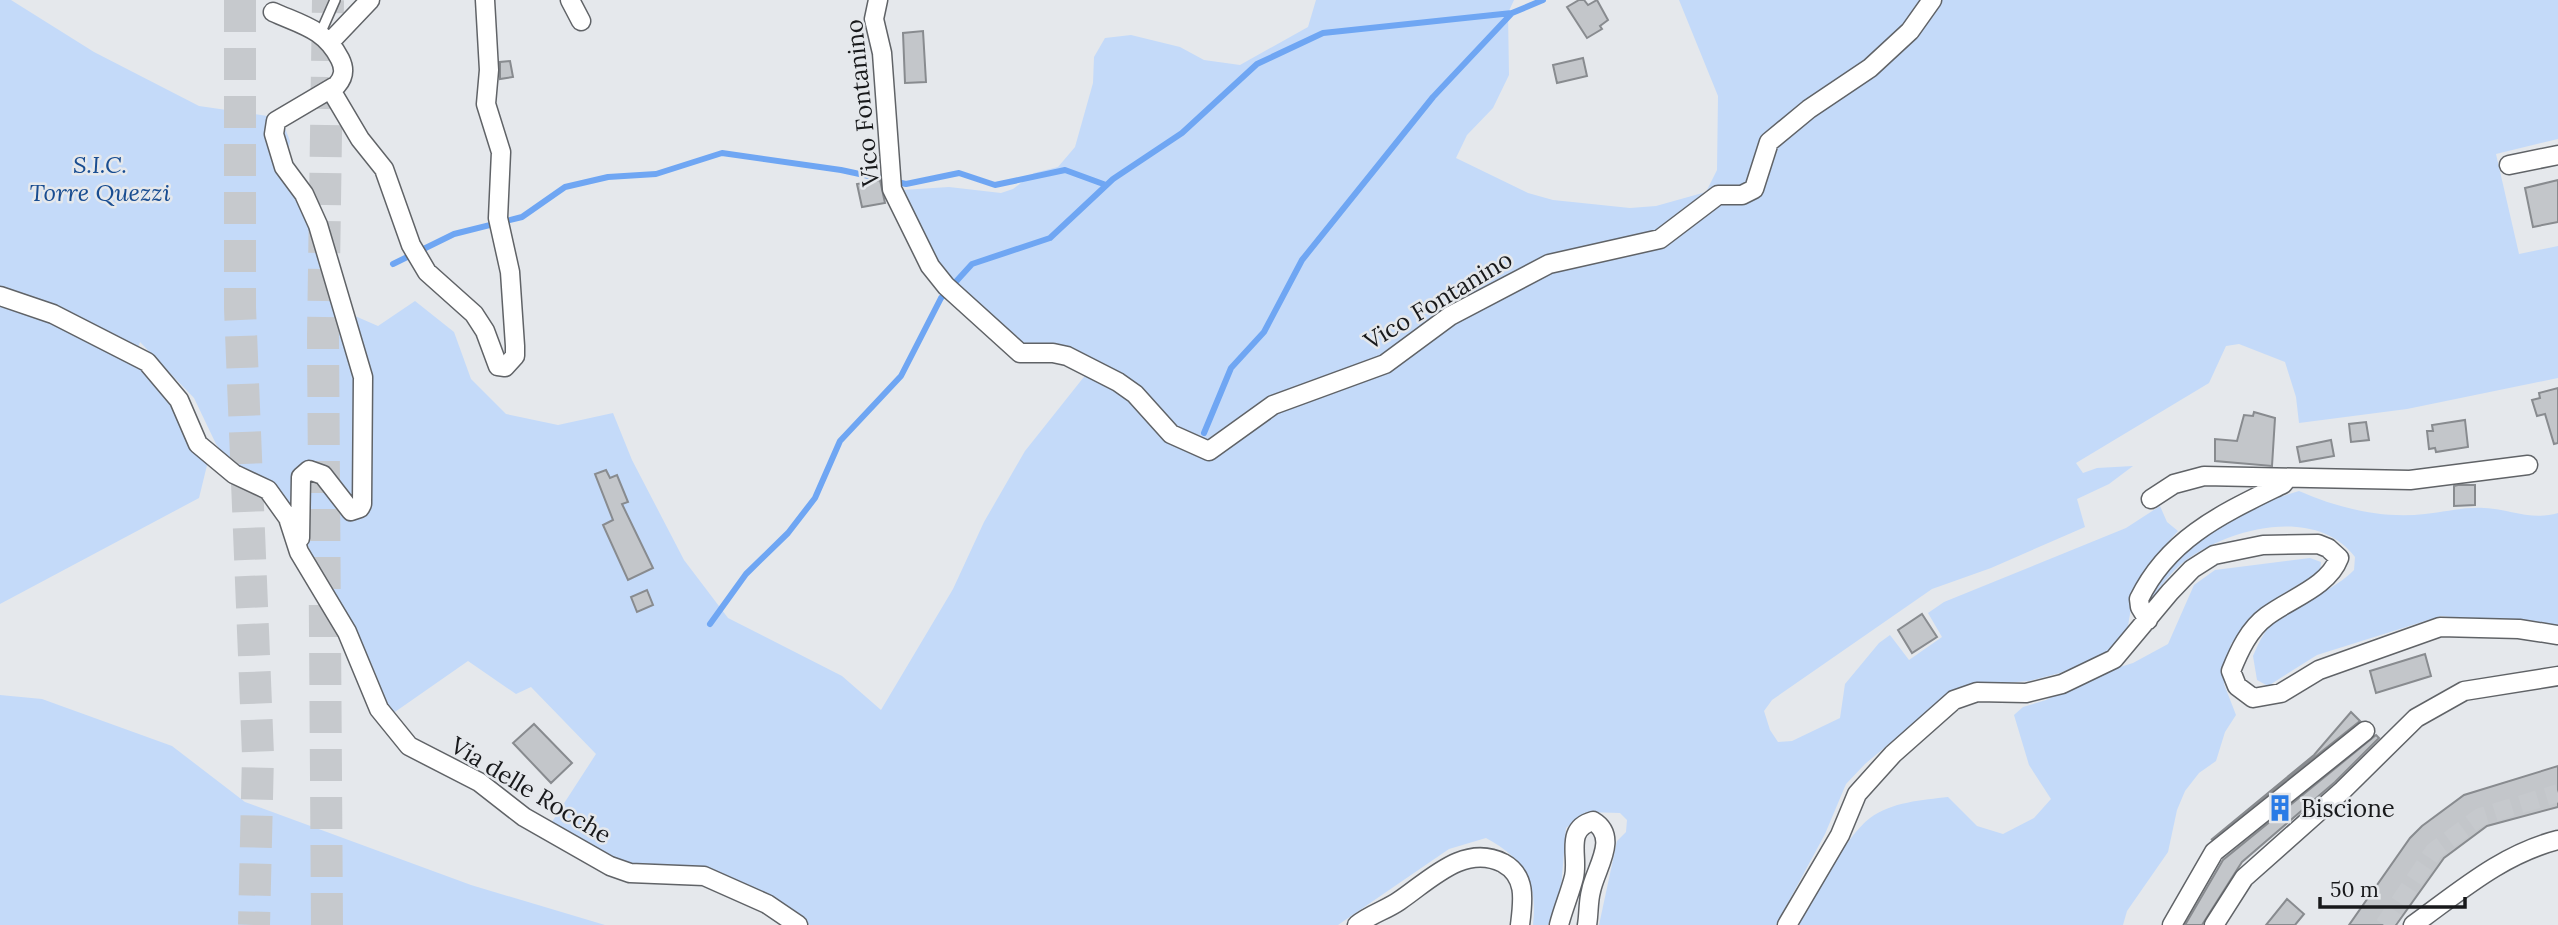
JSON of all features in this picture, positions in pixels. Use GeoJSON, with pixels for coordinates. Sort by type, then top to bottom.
{"type":"FeatureCollection","features":[{"type":"Feature","properties":{"kind":"street"},"geometry":{"type":"LineString","coordinates":[[326,37],[370,0]]}},
{"type":"Feature","properties":{"kind":"street"},"geometry":{"type":"LineString","coordinates":[[331,90],[360,139],[384,169],[411,245],[427,272],[474,314],[485,331],[493,359],[498,366],[505,368],[515,356],[515,346],[510,272],[498,218],[500,152],[486,104],[489,70],[485,0]]}},
{"type":"Feature","properties":{"kind":"street"},"geometry":{"type":"LineString","coordinates":[[570,0],[581,21]]}},
{"type":"Feature","properties":{"kind":"street","name":"Vico Fontanino"},"geometry":{"type":"LineString","coordinates":[[878,0],[874,19],[881,53],[892,189],[930,266],[974,313],[999,331],[1020,353],[1067,356],[1135,394],[1171,434],[1209,451],[1273,405],[1385,364],[1450,316],[1549,264],[1660,239],[1718,195],[1742,195],[1755,189],[1769,142],[1809,109],[1870,68],[1910,31],[1932,0]]}},
{"type":"Feature","properties":{"kind":"street"},"geometry":{"type":"LineString","coordinates":[[272,12],[326,37],[343,71],[342,79],[331,90],[276,121],[274,134],[284,167],[304,194],[318,225],[363,377],[365,397],[360,508],[351,511],[323,475],[309,470],[301,477],[299,552]]}},
{"type":"Feature","properties":{"kind":"street"},"geometry":{"type":"LineString","coordinates":[[2509,165],[2558,155]]}},
{"type":"Feature","properties":{"kind":"street","name":"Via delle Rocche"},"geometry":{"type":"LineString","coordinates":[[0,296],[53,314],[147,362],[179,400],[198,444],[234,474],[268,490],[288,519],[299,552],[347,632],[379,709],[409,746],[479,782],[524,817],[610,866],[630,873],[704,876],[767,904],[798,925]]}},
{"type":"Feature","properties":{"kind":"street"},"geometry":{"type":"LineString","coordinates":[[2151,499],[2175,484],[2204,477],[2281,476],[2287,479],[2410,480],[2528,465]]}},
{"type":"Feature","properties":{"kind":"street"},"geometry":{"type":"LineString","coordinates":[[2148,620],[2140,607],[2139,599],[2179,544],[2210,520],[2283,484],[2287,479]]}},
{"type":"Feature","properties":{"kind":"street"},"geometry":{"type":"LineString","coordinates":[[1787,925],[1840,835],[1857,794],[1893,754],[1937,714],[1954,700],[1977,692],[2026,693],[2062,684],[2114,659],[2192,569],[2214,555],[2263,545],[2318,544],[2328,548],[2339,558],[2335,570],[2320,583],[2265,617],[2239,652],[2231,671],[2237,686],[2253,698],[2281,692],[2319,670],[2440,627],[2519,629],[2558,635]]}},
{"type":"Feature","properties":{"kind":"street"},"geometry":{"type":"LineString","coordinates":[[2214,925],[2244,878],[2343,790],[2416,718],[2464,691],[2558,676]]}},
{"type":"Feature","properties":{"kind":"street"},"geometry":{"type":"LineString","coordinates":[[2172,925],[2214,852],[2365,731]]}},
{"type":"Feature","properties":{"kind":"street"},"geometry":{"type":"LineString","coordinates":[[1559,925],[1575,873],[1572,858],[1575,837],[1580,827],[1593,821],[1603,826],[1606,836],[1590,892],[1587,925]]}},
{"type":"Feature","properties":{"kind":"street"},"geometry":{"type":"LineString","coordinates":[[2413,925],[2503,860],[2531,846],[2558,840]]}},
{"type":"Feature","properties":{"kind":"street"},"geometry":{"type":"LineString","coordinates":[[1357,925],[1392,906],[1435,875],[1474,856],[1493,858],[1509,867],[1521,881],[1520,925]]}},
{"type":"Feature","properties":{"kind":"lane"},"geometry":{"type":"LineString","coordinates":[[326,37],[335,0]]}},
{"type":"Feature","properties":{"kind":"green space","name":"S.I.C. Torre Quezzi"},"geometry":{"type":"Polygon","coordinates":[[[0,0],[11,0],[94,52],[199,106],[281,118],[290,141],[288,153],[325,221],[355,316],[378,326],[415,301],[454,332],[471,379],[506,414],[558,425],[613,413],[632,460],[684,560],[728,618],[842,676],[881,710],[953,589],[984,522],[1025,451],[1095,363],[1017,343],[957,290],[934,261],[902,190],[949,187],[1001,193],[1013,189],[1034,173],[1058,167],[1075,147],[1093,83],[1094,57],[1105,38],[1131,35],[1180,47],[1204,60],[1240,65],[1308,27],[1316,0],[1514,0],[1508,13],[1509,75],[1493,108],[1467,135],[1456,158],[1528,193],[1553,200],[1630,208],[1656,206],[1706,192],[1717,170],[1718,96],[1679,0],[2558,0],[2558,139],[2496,154],[2519,254],[2558,246],[2558,378],[2407,409],[2299,423],[2296,397],[2285,362],[2239,344],[2226,346],[2209,383],[2076,463],[2083,473],[2097,468],[2133,466],[2109,484],[2077,499],[2085,527],[1991,568],[1932,589],[1772,700],[1764,711],[1770,730],[1778,742],[1792,741],[1840,718],[1845,684],[1879,643],[1890,635],[1909,660],[1942,637],[1928,613],[1944,602],[2126,528],[2160,506],[2167,522],[2178,531],[2142,578],[2132,604],[2127,636],[2101,656],[2060,673],[2029,681],[1965,686],[1947,695],[1865,764],[1846,784],[1825,834],[1776,925],[1599,925],[1617,841],[1626,832],[1627,820],[1620,813],[1586,812],[1566,828],[1560,901],[1548,925],[1533,925],[1533,896],[1526,873],[1519,863],[1486,838],[1449,849],[1338,925],[810,925],[772,898],[725,876],[696,868],[617,860],[591,849],[550,825],[596,754],[531,687],[516,694],[468,661],[392,714],[371,663],[318,568],[288,501],[269,484],[234,468],[216,444],[194,398],[140,342],[137,351],[189,399],[210,453],[199,498],[0,604],[0,0]]]}},
{"type":"Feature","properties":{"kind":"green space"},"geometry":{"type":"Polygon","coordinates":[[[2299,491],[2344,507],[2392,515],[2476,508],[2539,516],[2558,513],[2558,627],[2441,616],[2317,655],[2268,686],[2257,680],[2253,656],[2267,629],[2280,616],[2328,590],[2354,570],[2355,557],[2338,541],[2317,531],[2294,527],[2244,533],[2199,552],[2176,569],[2149,602],[2146,598],[2174,557],[2254,505],[2299,491]]]}},
{"type":"Feature","properties":{"kind":"green space"},"geometry":{"type":"Polygon","coordinates":[[[2310,558],[2321,562],[2320,572],[2276,598],[2252,618],[2231,644],[2224,684],[2236,715],[2225,732],[2216,761],[2199,773],[2185,791],[2177,810],[2168,852],[2127,911],[2123,925],[1797,925],[1851,838],[1870,818],[1888,808],[1948,797],[1977,826],[2003,834],[2034,818],[2051,799],[2029,765],[2014,715],[2023,707],[2046,700],[2088,677],[2133,663],[2168,644],[2194,585],[2215,570],[2310,558]]]}},
{"type":"Feature","properties":{"kind":"green space"},"geometry":{"type":"Polygon","coordinates":[[[0,695],[42,699],[172,746],[245,802],[471,885],[605,925],[0,925],[0,695]]]}},
{"type":"Feature","properties":{"kind":"building"},"geometry":{"type":"Polygon","coordinates":[[[1584,0],[1588,5],[1597,0],[1608,20],[1600,26],[1602,29],[1587,38],[1567,7],[1584,0]]]}},
{"type":"Feature","properties":{"kind":"building"},"geometry":{"type":"Polygon","coordinates":[[[923,31],[926,82],[905,83],[903,33],[923,31]]]}},
{"type":"Feature","properties":{"kind":"building"},"geometry":{"type":"Polygon","coordinates":[[[1583,58],[1587,76],[1557,83],[1553,65],[1583,58]]]}},
{"type":"Feature","properties":{"kind":"building"},"geometry":{"type":"Polygon","coordinates":[[[510,61],[513,77],[500,79],[500,62],[510,61]]]}},
{"type":"Feature","properties":{"kind":"building"},"geometry":{"type":"Polygon","coordinates":[[[880,180],[885,203],[862,207],[857,184],[880,180]]]}},
{"type":"Feature","properties":{"kind":"building"},"geometry":{"type":"Polygon","coordinates":[[[2558,180],[2558,222],[2533,227],[2525,188],[2558,180]]]}},
{"type":"Feature","properties":{"kind":"building"},"geometry":{"type":"Polygon","coordinates":[[[2558,388],[2558,443],[2554,444],[2545,414],[2537,416],[2532,400],[2540,398],[2539,393],[2558,388]]]}},
{"type":"Feature","properties":{"kind":"building"},"geometry":{"type":"Polygon","coordinates":[[[2254,412],[2275,418],[2272,466],[2215,461],[2215,439],[2237,441],[2244,415],[2253,416],[2254,412]]]}},
{"type":"Feature","properties":{"kind":"building"},"geometry":{"type":"Polygon","coordinates":[[[2465,420],[2468,447],[2436,452],[2435,448],[2429,449],[2427,431],[2433,431],[2432,425],[2465,420]]]}},
{"type":"Feature","properties":{"kind":"building"},"geometry":{"type":"Polygon","coordinates":[[[2366,422],[2369,440],[2351,442],[2349,424],[2366,422]]]}},
{"type":"Feature","properties":{"kind":"building"},"geometry":{"type":"Polygon","coordinates":[[[2331,440],[2334,456],[2300,462],[2297,447],[2331,440]]]}},
{"type":"Feature","properties":{"kind":"building"},"geometry":{"type":"Polygon","coordinates":[[[606,470],[610,478],[617,475],[628,502],[622,504],[653,568],[628,580],[603,525],[613,520],[595,474],[606,470]]]}},
{"type":"Feature","properties":{"kind":"building"},"geometry":{"type":"Polygon","coordinates":[[[2475,485],[2475,505],[2454,506],[2454,486],[2475,485]]]}},
{"type":"Feature","properties":{"kind":"building"},"geometry":{"type":"Polygon","coordinates":[[[647,590],[653,605],[637,612],[631,597],[647,590]]]}},
{"type":"Feature","properties":{"kind":"building"},"geometry":{"type":"Polygon","coordinates":[[[1922,614],[1937,637],[1912,653],[1898,630],[1922,614]]]}},
{"type":"Feature","properties":{"kind":"building"},"geometry":{"type":"Polygon","coordinates":[[[2425,654],[2431,676],[2376,693],[2370,671],[2425,654]]]}},
{"type":"Feature","properties":{"kind":"building"},"geometry":{"type":"Polygon","coordinates":[[[2351,712],[2360,721],[2211,840],[2314,755],[2351,712]]]}},
{"type":"Feature","properties":{"kind":"building"},"geometry":{"type":"Polygon","coordinates":[[[534,724],[572,763],[551,783],[513,743],[534,724]]]}},
{"type":"Feature","properties":{"kind":"building"},"geometry":{"type":"Polygon","coordinates":[[[2376,735],[2379,738],[2335,782],[2242,862],[2202,925],[2185,925],[2223,860],[2376,735]]]}},
{"type":"Feature","properties":{"kind":"building"},"geometry":{"type":"Polygon","coordinates":[[[2558,766],[2558,807],[2487,826],[2444,858],[2396,925],[2349,925],[2410,838],[2422,826],[2464,795],[2558,766]]]}},
{"type":"Feature","properties":{"kind":"building"},"geometry":{"type":"Polygon","coordinates":[[[2287,899],[2304,914],[2295,925],[2266,925],[2287,899]]]}},
{"type":"Feature","properties":{"kind":"waterway"},"geometry":{"type":"LineString","coordinates":[[1204,433],[1231,368],[1264,332],[1302,260],[1433,97],[1512,13],[1543,0]]}},
{"type":"Feature","properties":{"kind":"waterway"},"geometry":{"type":"LineString","coordinates":[[710,624],[746,574],[788,533],[815,498],[840,441],[901,376],[941,298],[972,264],[1050,238],[1113,179],[1182,133],[1257,64],[1323,33],[1512,13]]}},
{"type":"Feature","properties":{"kind":"waterway"},"geometry":{"type":"LineString","coordinates":[[393,264],[454,234],[522,217],[565,187],[608,177],[656,174],[722,153],[841,170],[906,184],[959,173],[995,185],[1065,170],[1106,185]]}},
{"type":"Feature","properties":{"kind":"tunnel"},"geometry":{"type":"LineString","coordinates":[[240,0],[240,308],[258,755],[254,925]]}},
{"type":"Feature","properties":{"kind":"tunnel"},"geometry":{"type":"LineString","coordinates":[[327,925],[323,337],[328,0]]}},
{"type":"Feature","properties":{"kind":"tunnel"},"geometry":{"type":"LineString","coordinates":[[2384,925],[2434,851],[2480,817],[2558,793]]}},
{"type":"Feature","properties":{"kind":"place","name":"Biscione"},"geometry":{"type":"Point","coordinates":[2280,808]}}]}
